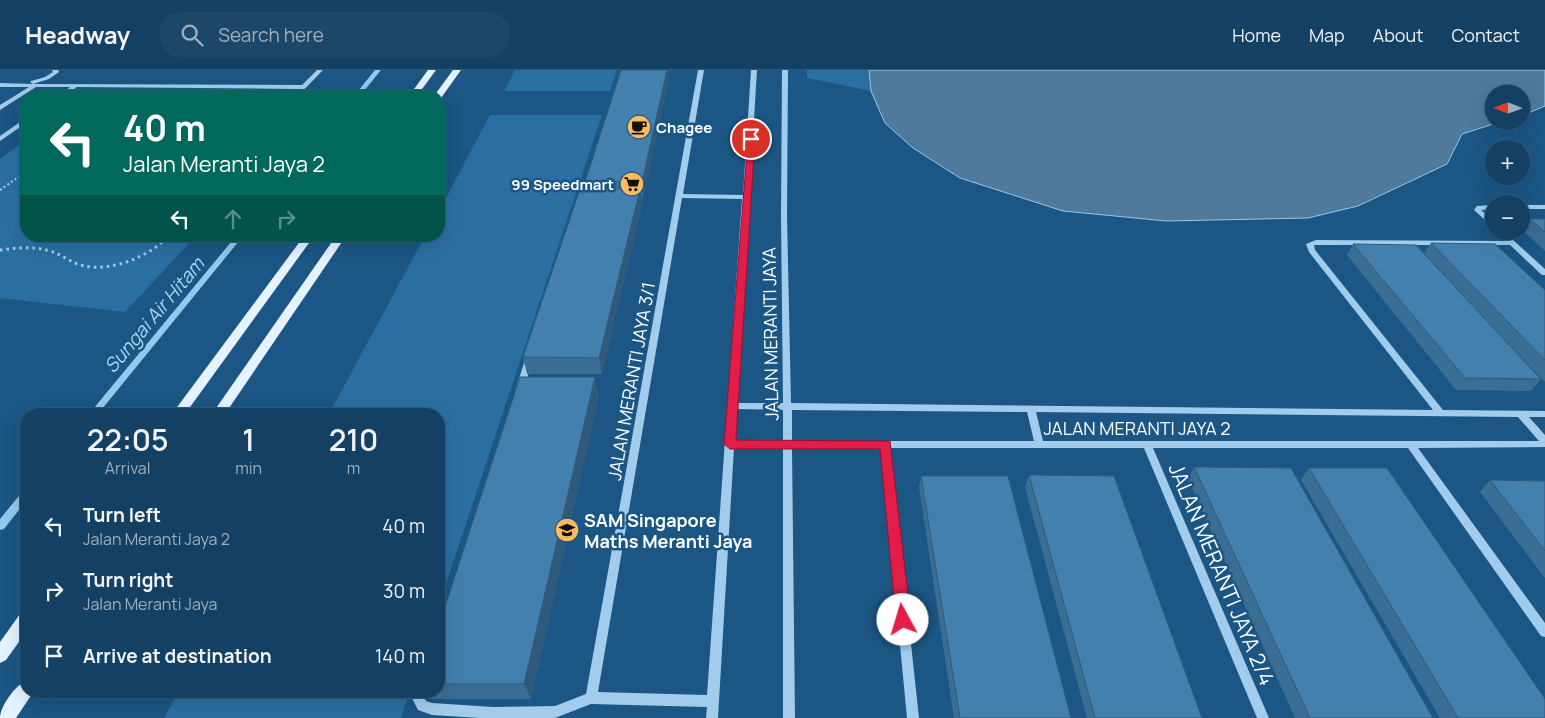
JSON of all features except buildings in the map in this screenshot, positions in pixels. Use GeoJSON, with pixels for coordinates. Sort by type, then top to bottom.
{"type":"FeatureCollection","features":[{"type":"Feature","properties":{"kind":"main road"},"geometry":{"type":"LineString","coordinates":[[417,90],[432,70]]}},
{"type":"Feature","properties":{"kind":"main road"},"geometry":{"type":"LineString","coordinates":[[442,90],[456,70]]}},
{"type":"Feature","properties":{"kind":"main road"},"geometry":{"type":"LineString","coordinates":[[182,408],[306,242]]}},
{"type":"Feature","properties":{"kind":"main road"},"geometry":{"type":"LineString","coordinates":[[222,408],[337,242]]}},
{"type":"Feature","properties":{"kind":"main road"},"geometry":{"type":"LineString","coordinates":[[0,655],[20,628]]}},
{"type":"Feature","properties":{"kind":"main road"},"geometry":{"type":"LineString","coordinates":[[6,718],[20,698]]}},
{"type":"Feature","properties":{"kind":"street"},"geometry":{"type":"LineString","coordinates":[[22,85],[47,78],[56,72],[55,70]]}},
{"type":"Feature","properties":{"kind":"street"},"geometry":{"type":"LineString","coordinates":[[300,90],[320,70]]}},
{"type":"Feature","properties":{"kind":"street","name":"JALAN MERANTI JAYA 3/1"},"geometry":{"type":"LineString","coordinates":[[592,698],[701,70]]}},
{"type":"Feature","properties":{"kind":"street","name":"JALAN MERANTI JAYA"},"geometry":{"type":"LineString","coordinates":[[712,718],[754,70]]}},
{"type":"Feature","properties":{"kind":"street","name":"JALAN MERANTI JAYA"},"geometry":{"type":"LineString","coordinates":[[785,70],[784,216],[788,444],[789,718]]}},
{"type":"Feature","properties":{"kind":"street"},"geometry":{"type":"LineString","coordinates":[[0,85],[304,86]]}},
{"type":"Feature","properties":{"kind":"street"},"geometry":{"type":"LineString","coordinates":[[27,90],[34,85]]}},
{"type":"Feature","properties":{"kind":"street"},"geometry":{"type":"LineString","coordinates":[[70,90],[77,85]]}},
{"type":"Feature","properties":{"kind":"street"},"geometry":{"type":"LineString","coordinates":[[0,108],[20,94]]}},
{"type":"Feature","properties":{"kind":"street"},"geometry":{"type":"LineString","coordinates":[[0,139],[20,126]]}},
{"type":"Feature","properties":{"kind":"street"},"geometry":{"type":"LineString","coordinates":[[680,196],[746,197]]}},
{"type":"Feature","properties":{"kind":"street"},"geometry":{"type":"LineString","coordinates":[[1485,207],[1479,207],[1477,210],[1485,218]]}},
{"type":"Feature","properties":{"kind":"street"},"geometry":{"type":"LineString","coordinates":[[1530,207],[1545,207]]}},
{"type":"Feature","properties":{"kind":"street"},"geometry":{"type":"LineString","coordinates":[[1510,240],[1545,273]]}},
{"type":"Feature","properties":{"kind":"street"},"geometry":{"type":"LineString","coordinates":[[1441,413],[1312,250],[1310,244],[1316,242],[1512,242]]}},
{"type":"Feature","properties":{"kind":"street"},"geometry":{"type":"LineString","coordinates":[[518,393],[531,355]]}},
{"type":"Feature","properties":{"kind":"street","name":"JALAN MERANTI JAYA 2"},"geometry":{"type":"LineString","coordinates":[[732,406],[1545,414]]}},
{"type":"Feature","properties":{"kind":"street"},"geometry":{"type":"LineString","coordinates":[[1031,409],[1040,444]]}},
{"type":"Feature","properties":{"kind":"street"},"geometry":{"type":"LineString","coordinates":[[1521,414],[1545,442]]}},
{"type":"Feature","properties":{"kind":"street","name":"JALAN MERANTI JAYA 2"},"geometry":{"type":"LineString","coordinates":[[730,444],[1410,444],[1545,442]]}},
{"type":"Feature","properties":{"kind":"street"},"geometry":{"type":"LineString","coordinates":[[885,444],[913,718]]}},
{"type":"Feature","properties":{"kind":"street","name":"JALAN MERANTI JAYA 2/4"},"geometry":{"type":"LineString","coordinates":[[1147,444],[1262,718]]}},
{"type":"Feature","properties":{"kind":"street"},"geometry":{"type":"LineString","coordinates":[[1410,444],[1545,632]]}},
{"type":"Feature","properties":{"kind":"street"},"geometry":{"type":"LineString","coordinates":[[418,698],[422,706],[432,709],[493,713],[555,712],[592,698],[713,701]]}},
{"type":"Feature","properties":{"kind":"path"},"geometry":{"type":"LineString","coordinates":[[0,190],[20,177]]}},
{"type":"Feature","properties":{"kind":"path"},"geometry":{"type":"LineString","coordinates":[[0,250],[45,250],[57,252],[75,264],[87,268],[104,267],[141,256],[158,247],[163,242]]}},
{"type":"Feature","properties":{"kind":"shaded area"},"geometry":{"type":"Polygon","coordinates":[[[515,70],[617,70],[610,91],[504,91],[515,70]]]}},
{"type":"Feature","properties":{"kind":"shaded area"},"geometry":{"type":"Polygon","coordinates":[[[807,70],[869,70],[871,91],[807,78],[807,70]]]}},
{"type":"Feature","properties":{"kind":"shaded area"},"geometry":{"type":"Polygon","coordinates":[[[869,70],[1545,70],[1545,106],[1530,112],[1530,85],[1485,85],[1485,127],[1462,134],[1447,164],[1358,206],[1308,218],[1166,221],[1063,211],[960,178],[913,148],[885,123],[871,91],[869,70]]]}},
{"type":"Feature","properties":{"kind":"shaded area"},"geometry":{"type":"Polygon","coordinates":[[[490,115],[602,115],[445,587],[445,408],[332,408],[422,242],[445,242],[445,200],[490,115]]]}},
{"type":"Feature","properties":{"kind":"shaded area"},"geometry":{"type":"Polygon","coordinates":[[[20,145],[20,242],[190,242],[125,312],[0,298],[0,159],[20,145]]]}},
{"type":"Feature","properties":{"kind":"shaded area"},"geometry":{"type":"Polygon","coordinates":[[[175,698],[408,698],[401,718],[164,718],[175,698]]]}},
{"type":"Feature","properties":{"kind":"waterway","name":"Sungai Air Hitam"},"geometry":{"type":"LineString","coordinates":[[362,90],[378,70]]}},
{"type":"Feature","properties":{"kind":"waterway","name":"Sungai Air Hitam"},"geometry":{"type":"LineString","coordinates":[[98,408],[235,242]]}},
{"type":"Feature","properties":{"kind":"waterway","name":"Sungai Air Hitam"},"geometry":{"type":"LineString","coordinates":[[0,526],[20,501]]}},
{"type":"Feature","properties":{"kind":"place","name":"Chagee"},"geometry":{"type":"Point","coordinates":[639,127]}},
{"type":"Feature","properties":{"kind":"place","name":"99 Speedmart"},"geometry":{"type":"Point","coordinates":[632,184]}},
{"type":"Feature","properties":{"kind":"place","name":"SAM Singapore Maths Meranti Jaya"},"geometry":{"type":"Point","coordinates":[567,530]}},
{"type":"Feature","properties":{"kind":"route"},"geometry":{"type":"LineString","coordinates":[[751,139],[730,444],[885,444],[903,620]]}}]}
